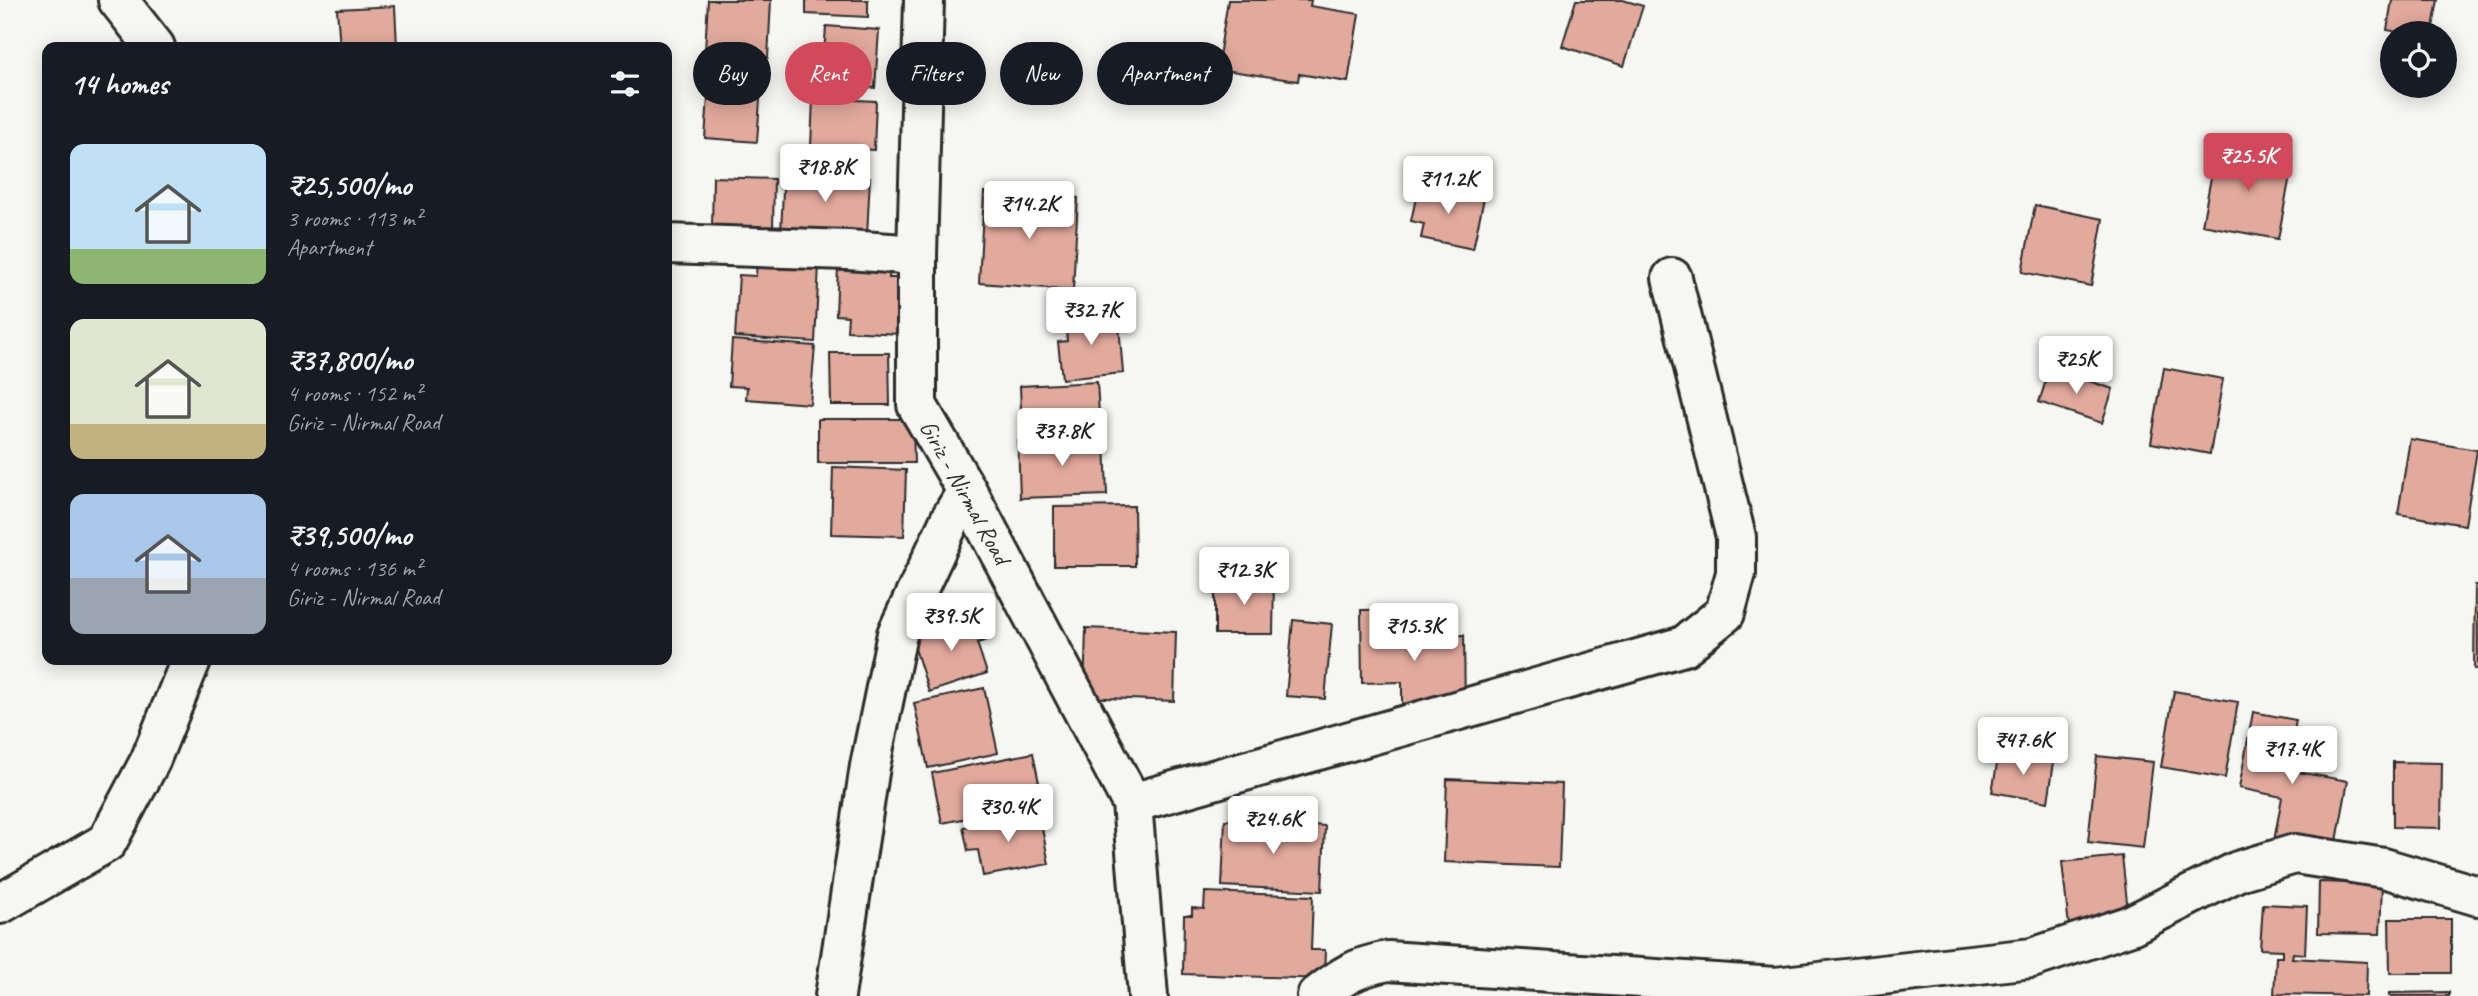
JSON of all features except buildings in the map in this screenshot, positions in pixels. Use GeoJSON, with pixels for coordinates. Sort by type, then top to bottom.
{"type":"FeatureCollection","features":[{"type":"Feature","properties":{"kind":"street"},"geometry":{"type":"LineString","coordinates":[[118,0],[151,42]]}},
{"type":"Feature","properties":{"kind":"street","name":"Giriz - Nirmal Road"},"geometry":{"type":"LineString","coordinates":[[923,0],[917,255],[917,405],[967,491],[1132,803],[1147,996]]}},
{"type":"Feature","properties":{"kind":"street"},"geometry":{"type":"LineString","coordinates":[[672,244],[917,255]]}},
{"type":"Feature","properties":{"kind":"street"},"geometry":{"type":"LineString","coordinates":[[1132,803],[1684,646],[1725,613],[1736,573],[1736,537],[1671,278]]}},
{"type":"Feature","properties":{"kind":"street"},"geometry":{"type":"LineString","coordinates":[[835,996],[870,766],[897,634],[951,518],[967,491]]}},
{"type":"Feature","properties":{"kind":"street"},"geometry":{"type":"LineString","coordinates":[[0,904],[107,842],[149,761],[189,665]]}},
{"type":"Feature","properties":{"kind":"street"},"geometry":{"type":"LineString","coordinates":[[1317,996],[1345,974],[1363,966],[1388,961],[1775,987],[2032,958],[2131,925],[2238,871],[2295,854],[2384,868],[2478,897]]}}]}
